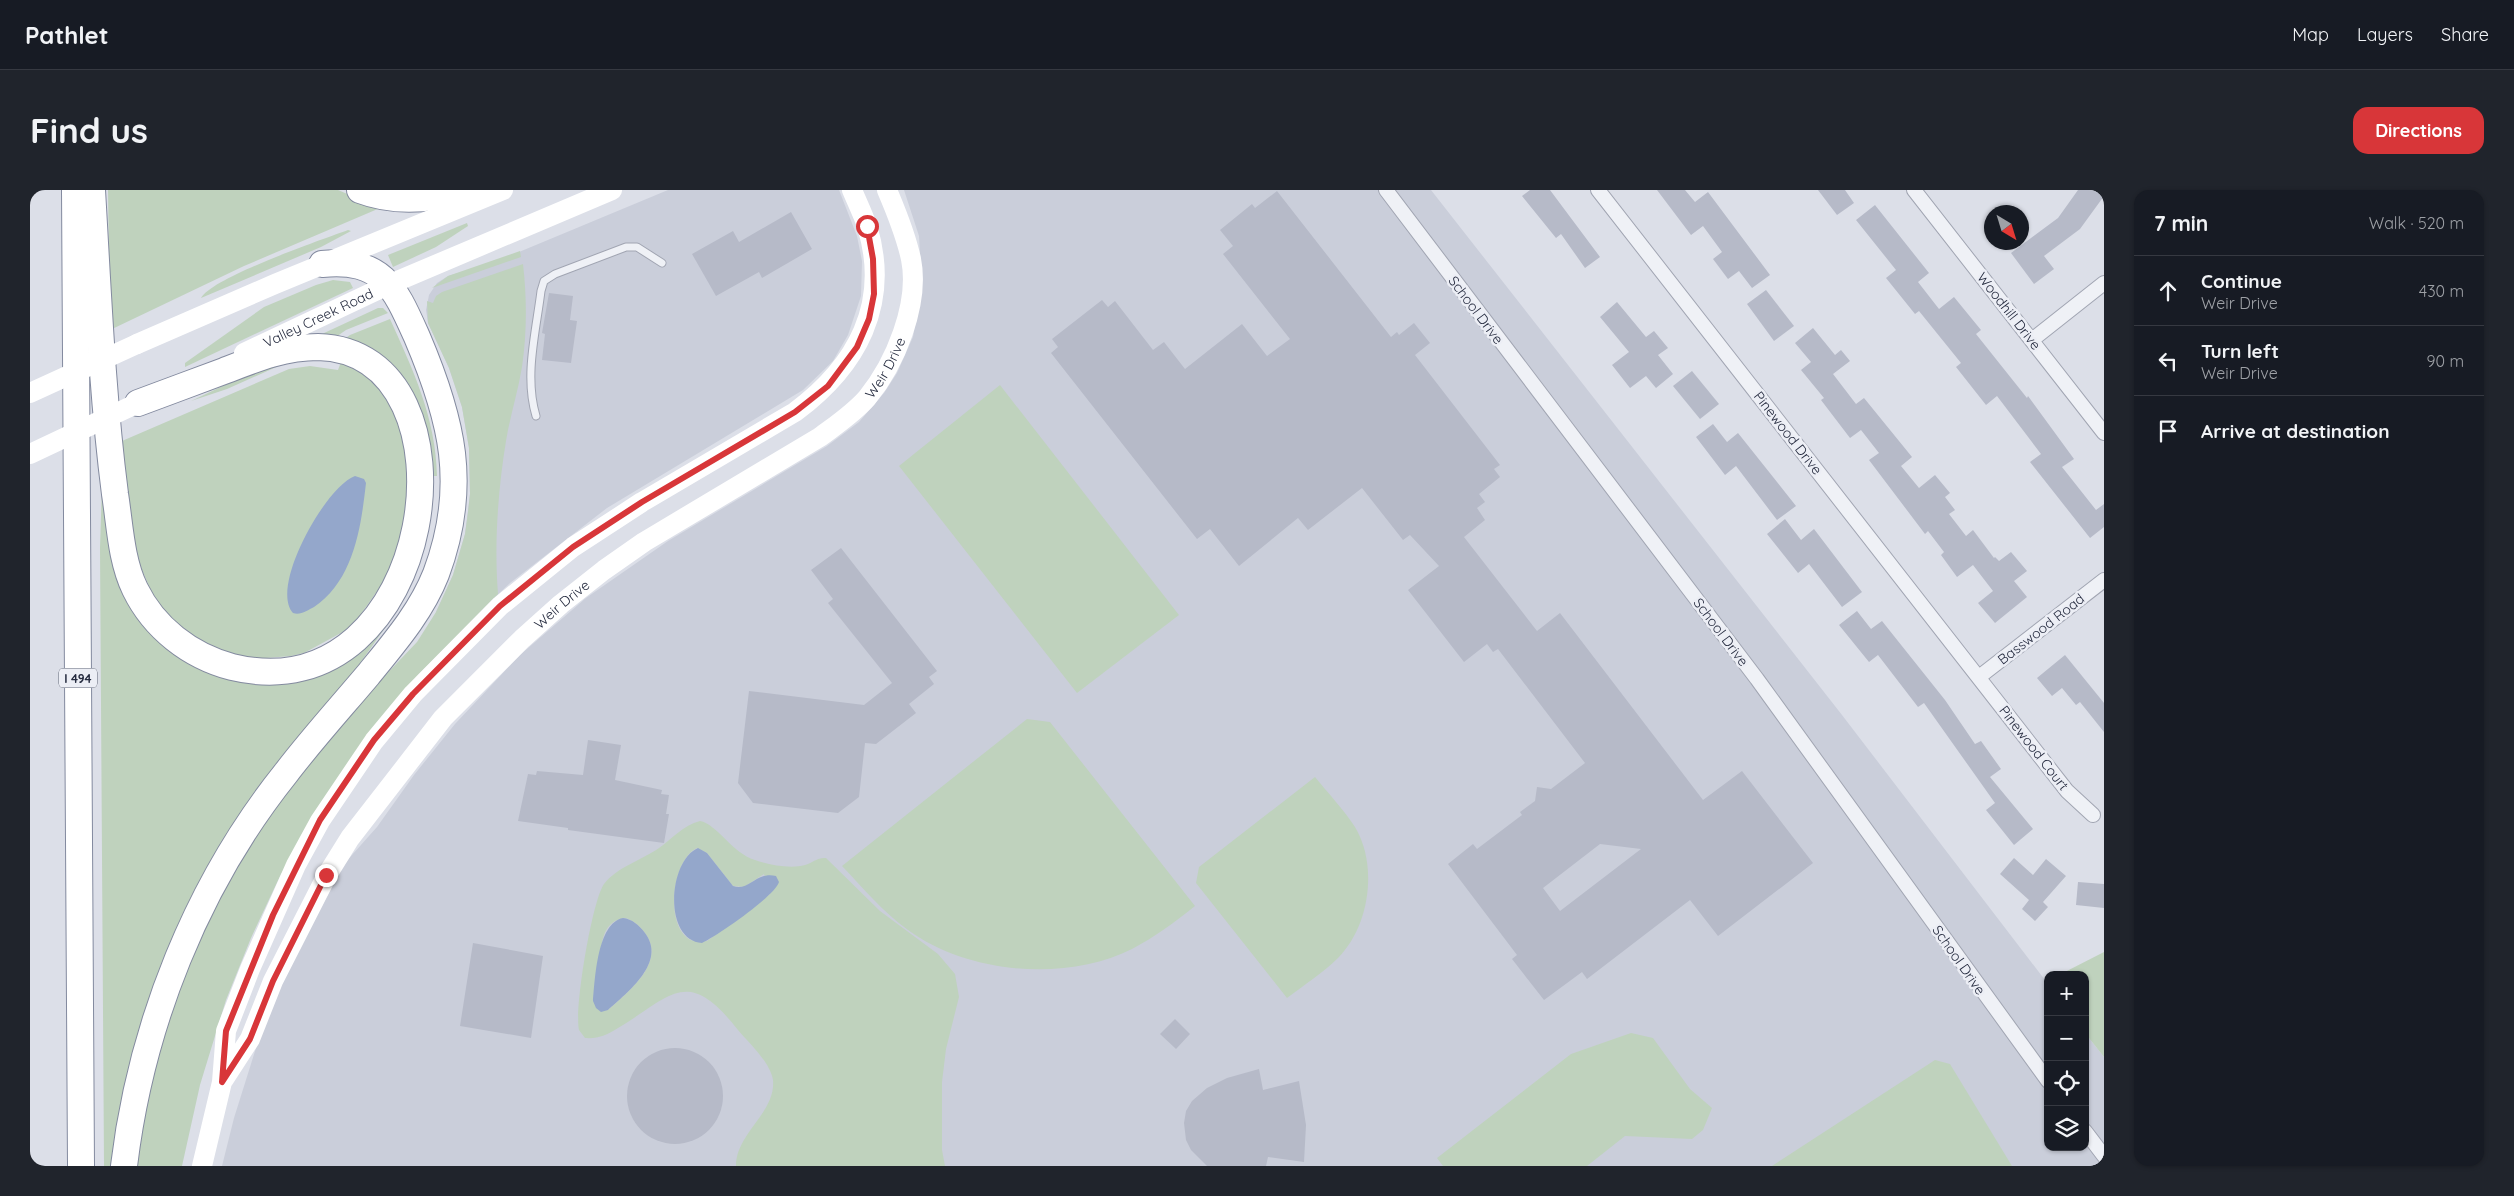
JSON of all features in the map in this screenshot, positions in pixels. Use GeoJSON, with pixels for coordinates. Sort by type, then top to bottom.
{"type":"FeatureCollection","features":[{"type":"Feature","properties":{"kind":"highway","name":"I 494"},"geometry":{"type":"LineString","coordinates":[[76,190],[81,1166]]}},
{"type":"Feature","properties":{"kind":"highway"},"geometry":{"type":"LineString","coordinates":[[92,190],[100,329],[114,484],[126,564],[132,582],[144,604],[166,630],[188,649],[217,662],[247,669],[280,670],[311,664],[342,650],[364,631],[380,612],[401,576],[413,543],[420,508],[419,469],[412,427],[399,396],[383,376],[368,364],[347,353],[328,348],[287,349],[138,403]]}},
{"type":"Feature","properties":{"kind":"highway"},"geometry":{"type":"LineString","coordinates":[[360,190],[392,198],[412,199],[465,190]]}},
{"type":"Feature","properties":{"kind":"highway"},"geometry":{"type":"LineString","coordinates":[[124,1166],[137,1088],[148,1044],[174,971],[205,900],[242,835],[280,780],[417,612],[429,590],[441,558],[450,519],[453,490],[449,428],[442,398],[404,308],[388,285],[374,272],[360,264],[345,262],[322,264]]}},
{"type":"Feature","properties":{"kind":"street"},"geometry":{"type":"LineString","coordinates":[[30,393],[137,344],[322,264],[503,190]]}},
{"type":"Feature","properties":{"kind":"street","name":"Valley Creek Road"},"geometry":{"type":"LineString","coordinates":[[30,454],[388,285],[612,190]]}},
{"type":"Feature","properties":{"kind":"street","name":"Weir Drive"},"geometry":{"type":"LineString","coordinates":[[202,1166],[222,1082],[226,1031],[250,968],[296,865],[320,820],[374,740],[413,694],[500,606],[573,547],[627,511],[795,412],[814,398],[840,372],[857,347],[869,319],[874,294],[873,259],[867,226],[852,190]]}},
{"type":"Feature","properties":{"kind":"street","name":"Weir Drive"},"geometry":{"type":"LineString","coordinates":[[222,1082],[250,1039],[273,981],[326,875],[350,838],[443,718],[522,638],[604,570],[644,542],[796,453],[845,419],[866,398],[887,369],[904,331],[911,297],[911,260],[887,190]]}},
{"type":"Feature","properties":{"kind":"street","name":"School Drive"},"geometry":{"type":"LineString","coordinates":[[1386,190],[1763,687],[2044,1075]]}},
{"type":"Feature","properties":{"kind":"street","name":"Pinewood Drive"},"geometry":{"type":"LineString","coordinates":[[1598,190],[1979,677]]}},
{"type":"Feature","properties":{"kind":"street","name":"Woodhill Drive"},"geometry":{"type":"LineString","coordinates":[[1914,190],[2104,433]]}},
{"type":"Feature","properties":{"kind":"street"},"geometry":{"type":"LineString","coordinates":[[2032,340],[2104,283]]}},
{"type":"Feature","properties":{"kind":"street","name":"Basswood Road"},"geometry":{"type":"LineString","coordinates":[[1979,677],[2104,580]]}},
{"type":"Feature","properties":{"kind":"street","name":"Pinewood Court"},"geometry":{"type":"LineString","coordinates":[[1979,677],[2067,791],[2093,815]]}},
{"type":"Feature","properties":{"kind":"street"},"geometry":{"type":"LineString","coordinates":[[2089,1136],[2104,1156]]}},
{"type":"Feature","properties":{"kind":"lane"},"geometry":{"type":"LineString","coordinates":[[536,416],[530,393],[530,377],[540,291],[544,281],[555,274],[626,247],[637,247],[662,263]]}},
{"type":"Feature","properties":{"kind":"shaded area"},"geometry":{"type":"Polygon","coordinates":[[[668,190],[839,190],[857,236],[862,261],[861,296],[848,335],[833,361],[803,390],[607,508],[510,583],[461,630],[436,612],[453,575],[465,534],[470,494],[469,448],[462,407],[449,368],[428,323],[426,310],[429,295],[437,283],[448,276],[495,262],[668,190]]]}},
{"type":"Feature","properties":{"kind":"shaded area"},"geometry":{"type":"Polygon","coordinates":[[[904,190],[1431,190],[1842,715],[2044,979],[2044,1151],[2089,1151],[2089,1038],[2104,1057],[2104,1166],[222,1166],[234,1118],[256,1048],[286,973],[344,864],[377,827],[414,775],[455,724],[520,655],[586,598],[668,541],[827,446],[859,422],[884,393],[897,373],[913,337],[922,287],[919,236],[904,190]]]}},
{"type":"Feature","properties":{"kind":"green space"},"geometry":{"type":"Polygon","coordinates":[[[108,190],[338,190],[380,208],[244,266],[110,330],[108,190]]]}},
{"type":"Feature","properties":{"kind":"green space"},"geometry":{"type":"Polygon","coordinates":[[[467,223],[468,226],[436,247],[393,267],[388,255],[467,223]]]}},
{"type":"Feature","properties":{"kind":"green space"},"geometry":{"type":"Polygon","coordinates":[[[348,230],[351,231],[321,247],[201,298],[210,289],[246,270],[348,230]]]}},
{"type":"Feature","properties":{"kind":"green space"},"geometry":{"type":"Polygon","coordinates":[[[520,251],[521,257],[432,288],[448,276],[520,251]]]}},
{"type":"Feature","properties":{"kind":"green space"},"geometry":{"type":"Polygon","coordinates":[[[523,264],[526,328],[522,367],[503,460],[497,517],[498,594],[417,676],[281,874],[251,938],[226,1000],[200,1085],[182,1166],[132,1166],[141,1107],[194,943],[273,805],[376,685],[417,642],[436,612],[453,575],[465,534],[468,512],[470,494],[469,448],[462,407],[449,368],[428,323],[427,301],[433,303],[436,296],[442,292],[523,264]]]}},
{"type":"Feature","properties":{"kind":"green space"},"geometry":{"type":"Polygon","coordinates":[[[333,280],[350,282],[353,288],[185,367],[185,363],[264,307],[316,285],[333,280]]]}},
{"type":"Feature","properties":{"kind":"green space"},"geometry":{"type":"Polygon","coordinates":[[[378,308],[383,308],[388,313],[346,330],[333,339],[323,338],[322,334],[378,308]]]}},
{"type":"Feature","properties":{"kind":"green space"},"geometry":{"type":"Polygon","coordinates":[[[390,319],[415,376],[428,414],[436,455],[437,476],[430,476],[360,348],[342,341],[350,335],[390,319]]]}},
{"type":"Feature","properties":{"kind":"green space"},"geometry":{"type":"Polygon","coordinates":[[[341,362],[354,367],[383,390],[403,429],[410,501],[394,567],[352,627],[304,653],[253,659],[221,651],[189,634],[164,611],[153,596],[140,565],[132,530],[122,441],[289,369],[310,366],[338,370],[341,362]]]}},
{"type":"Feature","properties":{"kind":"green space"},"geometry":{"type":"Polygon","coordinates":[[[283,364],[227,389],[191,401],[261,368],[283,364]]]}},
{"type":"Feature","properties":{"kind":"green space"},"geometry":{"type":"Polygon","coordinates":[[[1000,385],[1179,615],[1077,693],[899,466],[1000,385]]]}},
{"type":"Feature","properties":{"kind":"green space"},"geometry":{"type":"Polygon","coordinates":[[[102,484],[117,572],[236,678],[254,680],[291,679],[328,669],[345,661],[360,650],[377,634],[396,606],[399,608],[325,713],[230,841],[116,1166],[104,1166],[100,548],[102,484]]]}},
{"type":"Feature","properties":{"kind":"green space"},"geometry":{"type":"Polygon","coordinates":[[[1027,719],[1050,722],[1195,906],[1132,949],[1106,959],[1078,966],[1048,969],[988,964],[959,956],[932,945],[908,930],[890,916],[842,866],[1027,719]]]}},
{"type":"Feature","properties":{"kind":"green space"},"geometry":{"type":"Polygon","coordinates":[[[1315,777],[1351,821],[1362,842],[1367,859],[1367,895],[1364,913],[1349,945],[1326,969],[1287,998],[1196,883],[1199,867],[1315,777]]]}},
{"type":"Feature","properties":{"kind":"green space"},"geometry":{"type":"Polygon","coordinates":[[[700,821],[713,827],[739,851],[755,860],[780,866],[799,866],[820,858],[826,858],[880,911],[938,954],[955,974],[959,997],[946,1049],[942,1082],[942,1150],[945,1166],[736,1166],[742,1143],[768,1103],[772,1092],[773,1080],[764,1060],[720,1010],[705,998],[692,992],[666,997],[602,1036],[585,1038],[579,1030],[579,1001],[589,932],[599,894],[604,884],[616,873],[652,852],[694,823],[700,821]],[[697,848],[688,855],[677,879],[674,908],[682,933],[691,940],[707,941],[770,894],[764,874],[744,887],[733,886],[707,853],[697,848]],[[626,918],[614,922],[606,930],[602,942],[602,970],[608,1010],[642,976],[651,955],[651,944],[645,933],[637,924],[626,918]]]}},
{"type":"Feature","properties":{"kind":"green space"},"geometry":{"type":"Polygon","coordinates":[[[2104,952],[2104,1057],[2089,1038],[2089,971],[2067,971],[2104,952]]]}},
{"type":"Feature","properties":{"kind":"green space"},"geometry":{"type":"Polygon","coordinates":[[[1631,1033],[1653,1038],[1690,1089],[1712,1108],[1703,1130],[1692,1139],[1625,1136],[1587,1166],[1443,1166],[1437,1158],[1571,1054],[1631,1033]]]}},
{"type":"Feature","properties":{"kind":"green space"},"geometry":{"type":"Polygon","coordinates":[[[1935,1060],[1950,1064],[2012,1166],[1772,1166],[1935,1060]]]}},
{"type":"Feature","properties":{"kind":"water"},"geometry":{"type":"Polygon","coordinates":[[[355,476],[364,479],[366,483],[358,534],[347,568],[328,596],[307,611],[298,614],[293,613],[288,600],[288,582],[294,561],[304,538],[330,498],[343,484],[355,476]]]}},
{"type":"Feature","properties":{"kind":"water"},"geometry":{"type":"Polygon","coordinates":[[[698,848],[707,853],[733,886],[744,886],[763,876],[769,875],[776,876],[779,882],[757,906],[702,943],[689,939],[681,929],[676,915],[674,899],[680,868],[688,856],[698,848]]]}},
{"type":"Feature","properties":{"kind":"water"},"geometry":{"type":"Polygon","coordinates":[[[623,918],[635,923],[645,933],[651,944],[651,955],[642,976],[608,1010],[601,1012],[596,1008],[593,1001],[599,954],[608,930],[614,922],[623,918]]]}},
{"type":"Feature","properties":{"kind":"building"},"geometry":{"type":"Polygon","coordinates":[[[1530,190],[1550,190],[1600,257],[1585,268],[1561,234],[1556,238],[1522,196],[1530,190]]]}},
{"type":"Feature","properties":{"kind":"building"},"geometry":{"type":"Polygon","coordinates":[[[1657,190],[1685,190],[1695,202],[1708,192],[1770,275],[1752,288],[1739,271],[1728,279],[1713,259],[1722,252],[1703,226],[1691,235],[1657,190]]]}},
{"type":"Feature","properties":{"kind":"building"},"geometry":{"type":"Polygon","coordinates":[[[1818,190],[1845,190],[1854,203],[1837,215],[1818,190]]]}},
{"type":"Feature","properties":{"kind":"building"},"geometry":{"type":"Polygon","coordinates":[[[2078,190],[2104,190],[2104,196],[2080,229],[2044,256],[2054,269],[2034,284],[2011,253],[2015,250],[2029,250],[2029,240],[2058,218],[2078,190]]]}},
{"type":"Feature","properties":{"kind":"building"},"geometry":{"type":"Polygon","coordinates":[[[1277,191],[1391,337],[1397,332],[1399,335],[1414,323],[1430,343],[1415,355],[1500,465],[1494,469],[1500,477],[1479,494],[1485,502],[1477,508],[1485,520],[1464,537],[1537,631],[1560,613],[1703,800],[1742,771],[1813,863],[1718,936],[1690,900],[1587,979],[1582,972],[1544,1000],[1512,959],[1517,955],[1448,864],[1473,844],[1477,849],[1522,815],[1520,812],[1535,801],[1537,787],[1551,789],[1585,763],[1498,649],[1493,652],[1487,644],[1464,662],[1408,590],[1439,566],[1410,535],[1403,540],[1362,488],[1308,530],[1298,518],[1239,566],[1210,529],[1197,539],[1051,353],[1058,347],[1052,339],[1102,300],[1108,307],[1115,301],[1153,350],[1164,342],[1185,369],[1242,324],[1267,356],[1290,339],[1223,254],[1233,246],[1220,230],[1252,204],[1255,208],[1277,191]],[[1600,844],[1543,888],[1560,911],[1641,849],[1600,844]]]}},
{"type":"Feature","properties":{"kind":"building"},"geometry":{"type":"Polygon","coordinates":[[[1875,205],[1929,273],[1918,282],[1939,309],[1954,297],[1981,330],[1976,334],[2027,398],[2028,396],[2074,459],[2062,467],[2096,510],[2104,504],[2104,527],[2090,538],[2030,462],[2041,454],[1997,396],[1986,405],[1956,367],[1961,363],[1919,311],[1915,314],[1886,278],[1896,270],[1856,220],[1875,205]]]}},
{"type":"Feature","properties":{"kind":"building"},"geometry":{"type":"Polygon","coordinates":[[[791,212],[812,249],[762,278],[759,272],[716,296],[692,254],[733,231],[739,242],[791,212]]]}},
{"type":"Feature","properties":{"kind":"building"},"geometry":{"type":"Polygon","coordinates":[[[1766,290],[1794,326],[1774,341],[1747,304],[1766,290]]]}},
{"type":"Feature","properties":{"kind":"building"},"geometry":{"type":"Polygon","coordinates":[[[549,293],[573,296],[570,320],[577,321],[571,363],[542,360],[545,334],[542,333],[549,293]]]}},
{"type":"Feature","properties":{"kind":"building"},"geometry":{"type":"Polygon","coordinates":[[[1617,302],[1646,337],[1654,331],[1668,348],[1658,355],[1673,374],[1656,388],[1646,376],[1630,388],[1612,365],[1629,352],[1600,317],[1617,302]]]}},
{"type":"Feature","properties":{"kind":"building"},"geometry":{"type":"Polygon","coordinates":[[[1813,328],[1835,355],[1841,350],[1850,361],[1833,374],[1856,404],[1864,398],[1912,457],[1901,466],[1919,488],[1935,475],[1950,493],[1945,497],[1955,510],[1949,514],[1966,536],[1973,530],[1994,558],[1999,561],[2011,552],[2027,571],[2014,581],[2027,597],[1995,623],[1978,603],[1993,591],[1973,565],[1957,577],[1941,555],[1944,552],[1928,531],[1925,534],[1869,460],[1879,453],[1861,430],[1850,438],[1821,400],[1824,398],[1801,370],[1811,362],[1795,343],[1813,328]]]}},
{"type":"Feature","properties":{"kind":"building"},"geometry":{"type":"Polygon","coordinates":[[[1692,371],[1719,404],[1700,419],[1673,386],[1692,371]]]}},
{"type":"Feature","properties":{"kind":"building"},"geometry":{"type":"Polygon","coordinates":[[[1713,424],[1727,442],[1738,433],[1796,506],[1777,520],[1736,466],[1725,475],[1696,437],[1713,424]]]}},
{"type":"Feature","properties":{"kind":"building"},"geometry":{"type":"Polygon","coordinates":[[[1785,519],[1801,540],[1814,529],[1862,592],[1842,607],[1809,564],[1798,573],[1767,534],[1785,519]]]}},
{"type":"Feature","properties":{"kind":"building"},"geometry":{"type":"Polygon","coordinates":[[[841,548],[937,671],[929,677],[934,684],[909,704],[916,713],[876,744],[865,743],[859,797],[838,813],[753,803],[738,783],[749,691],[864,705],[892,683],[828,603],[833,599],[811,570],[841,548]]]}},
{"type":"Feature","properties":{"kind":"building"},"geometry":{"type":"Polygon","coordinates":[[[1857,611],[1871,629],[1882,621],[1945,700],[1975,744],[1981,741],[2001,769],[1990,777],[2033,829],[2014,845],[1986,810],[1995,803],[1924,703],[1918,707],[1878,655],[1869,662],[1839,625],[1857,611]]]}},
{"type":"Feature","properties":{"kind":"building"},"geometry":{"type":"Polygon","coordinates":[[[2065,655],[2104,703],[2104,732],[2080,702],[2076,705],[2062,688],[2052,696],[2037,678],[2065,655]]]}},
{"type":"Feature","properties":{"kind":"building"},"geometry":{"type":"Polygon","coordinates":[[[588,740],[621,745],[615,780],[662,790],[661,794],[669,795],[666,814],[669,814],[664,843],[518,821],[528,774],[536,775],[537,771],[583,775],[588,740]]]}},
{"type":"Feature","properties":{"kind":"building"},"geometry":{"type":"Polygon","coordinates":[[[2014,858],[2033,875],[2046,859],[2066,876],[2043,902],[2048,907],[2035,921],[2022,909],[2029,900],[2000,874],[2014,858]]]}},
{"type":"Feature","properties":{"kind":"building"},"geometry":{"type":"Polygon","coordinates":[[[2078,882],[2104,884],[2104,908],[2076,905],[2078,882]]]}},
{"type":"Feature","properties":{"kind":"building"},"geometry":{"type":"Polygon","coordinates":[[[473,943],[543,956],[531,1038],[460,1026],[473,943]]]}},
{"type":"Feature","properties":{"kind":"building"},"geometry":{"type":"Polygon","coordinates":[[[1175,1019],[1190,1034],[1176,1049],[1160,1034],[1175,1019]]]}},
{"type":"Feature","properties":{"kind":"building"},"geometry":{"type":"Polygon","coordinates":[[[675,1048],[693,1051],[709,1062],[720,1078],[723,1096],[720,1114],[709,1130],[693,1141],[675,1144],[657,1141],[641,1130],[630,1114],[627,1096],[630,1078],[641,1062],[657,1051],[675,1048]]]}},
{"type":"Feature","properties":{"kind":"building"},"geometry":{"type":"Polygon","coordinates":[[[1259,1069],[1263,1090],[1299,1081],[1306,1125],[1304,1162],[1268,1157],[1266,1166],[1207,1166],[1191,1150],[1186,1140],[1184,1123],[1186,1111],[1192,1101],[1207,1088],[1227,1078],[1259,1069]]]}},
{"type":"Feature","properties":{"kind":"route"},"geometry":{"type":"LineString","coordinates":[[326,875],[273,981],[250,1039],[222,1082],[226,1031],[273,915],[296,865],[320,820],[374,740],[413,694],[500,606],[573,547],[603,525],[795,412],[828,386],[857,347],[869,319],[874,294],[873,259],[867,226]]}}]}
